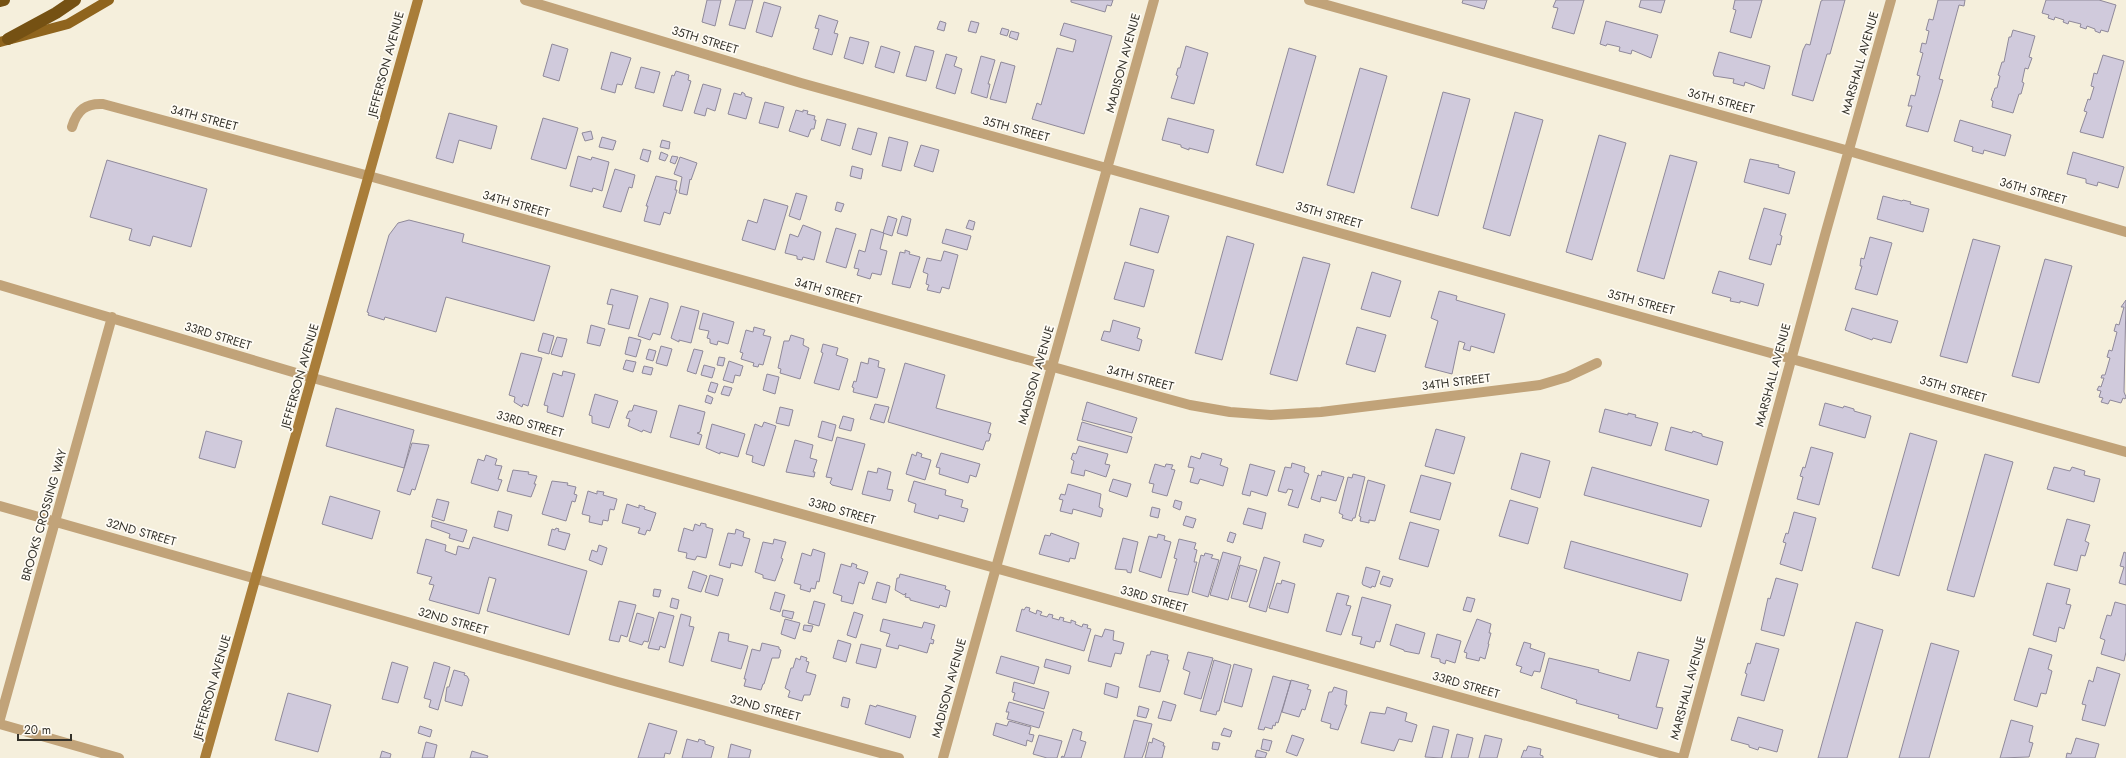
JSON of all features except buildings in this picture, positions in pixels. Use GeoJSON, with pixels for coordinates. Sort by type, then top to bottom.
{"type":"FeatureCollection","features":[{"type":"Feature","properties":{"kind":"highway"},"geometry":{"type":"LineString","coordinates":[[0,2],[4,0]]}},
{"type":"Feature","properties":{"kind":"highway"},"geometry":{"type":"LineString","coordinates":[[4,40],[56,13],[75,0]]}},
{"type":"Feature","properties":{"kind":"main road"},"geometry":{"type":"LineString","coordinates":[[4,40],[68,24],[109,0]]}},
{"type":"Feature","properties":{"kind":"main road","name":"JEFFERSON AVENUE"},"geometry":{"type":"LineString","coordinates":[[205,758],[418,0]]}},
{"type":"Feature","properties":{"kind":"street","name":"35TH STREET"},"geometry":{"type":"LineString","coordinates":[[525,0],[801,83],[1108,167],[2126,452]]}},
{"type":"Feature","properties":{"kind":"street","name":"MADISON AVENUE"},"geometry":{"type":"LineString","coordinates":[[943,758],[1154,0]]}},
{"type":"Feature","properties":{"kind":"street","name":"36TH STREET"},"geometry":{"type":"LineString","coordinates":[[1309,0],[1849,151],[2126,232]]}},
{"type":"Feature","properties":{"kind":"street","name":"MARSHALL AVENUE"},"geometry":{"type":"LineString","coordinates":[[1683,758],[1891,0]]}},
{"type":"Feature","properties":{"kind":"street","name":"34TH STREET"},"geometry":{"type":"LineString","coordinates":[[72,126],[74,118],[80,110],[94,103],[103,104],[369,176],[1190,405],[1230,412],[1271,415],[1321,412],[1540,385],[1567,378],[1597,363]]}},
{"type":"Feature","properties":{"kind":"street","name":"33RD STREET"},"geometry":{"type":"LineString","coordinates":[[0,285],[112,317],[313,378],[1678,758]]}},
{"type":"Feature","properties":{"kind":"street","name":"BROOKS CROSSING WAY"},"geometry":{"type":"LineString","coordinates":[[0,719],[112,317]]}},
{"type":"Feature","properties":{"kind":"street","name":"32ND STREET"},"geometry":{"type":"LineString","coordinates":[[0,506],[618,682],[899,758]]}},
{"type":"Feature","properties":{"kind":"street"},"geometry":{"type":"LineString","coordinates":[[0,724],[119,758]]}}]}
